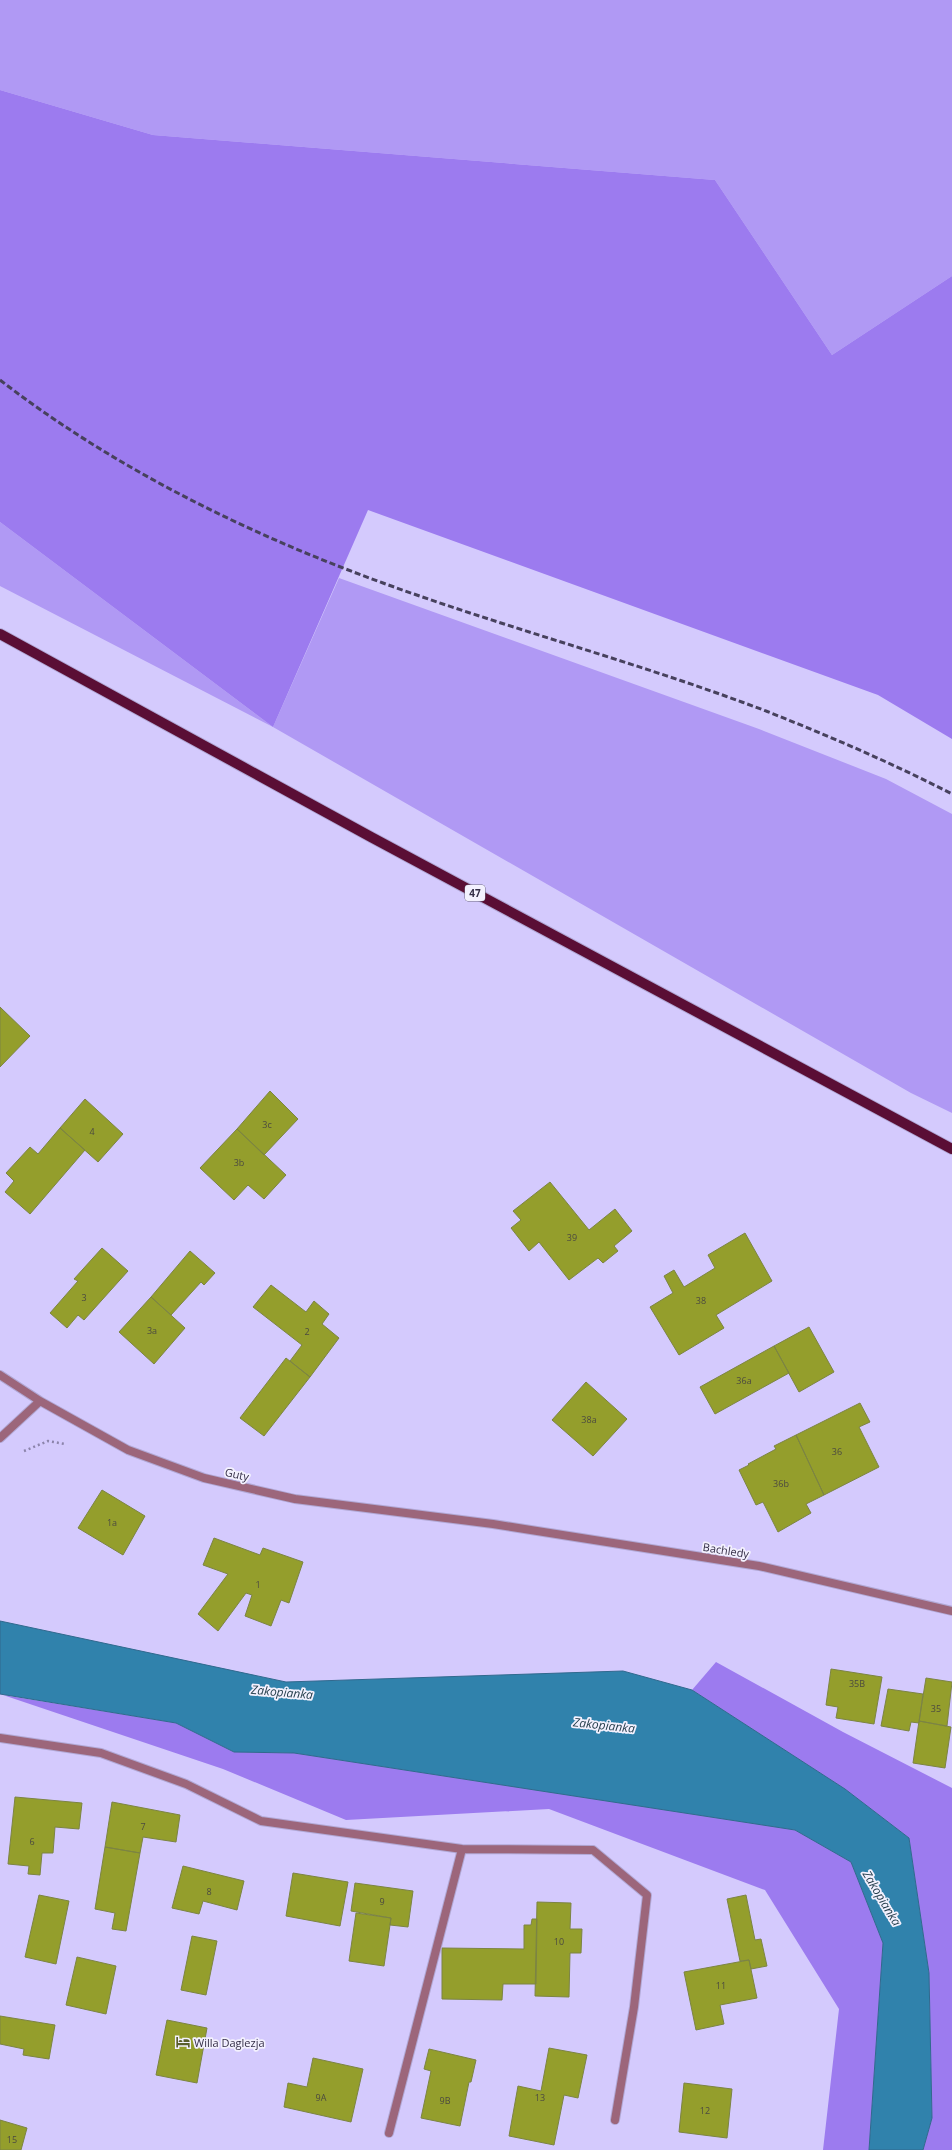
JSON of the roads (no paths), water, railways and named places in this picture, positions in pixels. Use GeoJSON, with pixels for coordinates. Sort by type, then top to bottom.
{"type":"FeatureCollection","features":[{"type":"Feature","properties":{"kind":"main road","name":"47"},"geometry":{"type":"LineString","coordinates":[[0,634],[371,837],[952,1149]]}},
{"type":"Feature","properties":{"kind":"street","name":"Guty"},"geometry":{"type":"LineString","coordinates":[[0,1374],[40,1401],[128,1450],[204,1478],[296,1499],[493,1524]]}},
{"type":"Feature","properties":{"kind":"street"},"geometry":{"type":"LineString","coordinates":[[0,1438],[40,1401]]}},
{"type":"Feature","properties":{"kind":"street","name":"Bachledy"},"geometry":{"type":"LineString","coordinates":[[493,1524],[759,1566],[952,1612]]}},
{"type":"Feature","properties":{"kind":"street"},"geometry":{"type":"LineString","coordinates":[[0,1738],[101,1753],[186,1784],[262,1821],[462,1848],[593,1850],[647,1895],[634,2007],[615,2120]]}},
{"type":"Feature","properties":{"kind":"street"},"geometry":{"type":"LineString","coordinates":[[389,2133],[462,1848]]}},
{"type":"Feature","properties":{"kind":"water","name":"Zakopianka"},"geometry":{"type":"Polygon","coordinates":[[[0,1621],[286,1682],[623,1671],[692,1690],[845,1789],[909,1838],[929,1973],[932,2118],[923,2150],[869,2150],[883,1943],[851,1862],[795,1830],[294,1753],[234,1752],[176,1723],[0,1694],[0,1621]]]}},
{"type":"Feature","properties":{"kind":"railway"},"geometry":{"type":"LineString","coordinates":[[0,380],[89,442],[136,470],[184,496],[282,543],[332,564],[430,600],[671,677],[766,711],[860,750],[952,794]]}},
{"type":"Feature","properties":{"kind":"place","name":"Willa Daglezja"},"geometry":{"type":"Point","coordinates":[183,2042]}}]}
